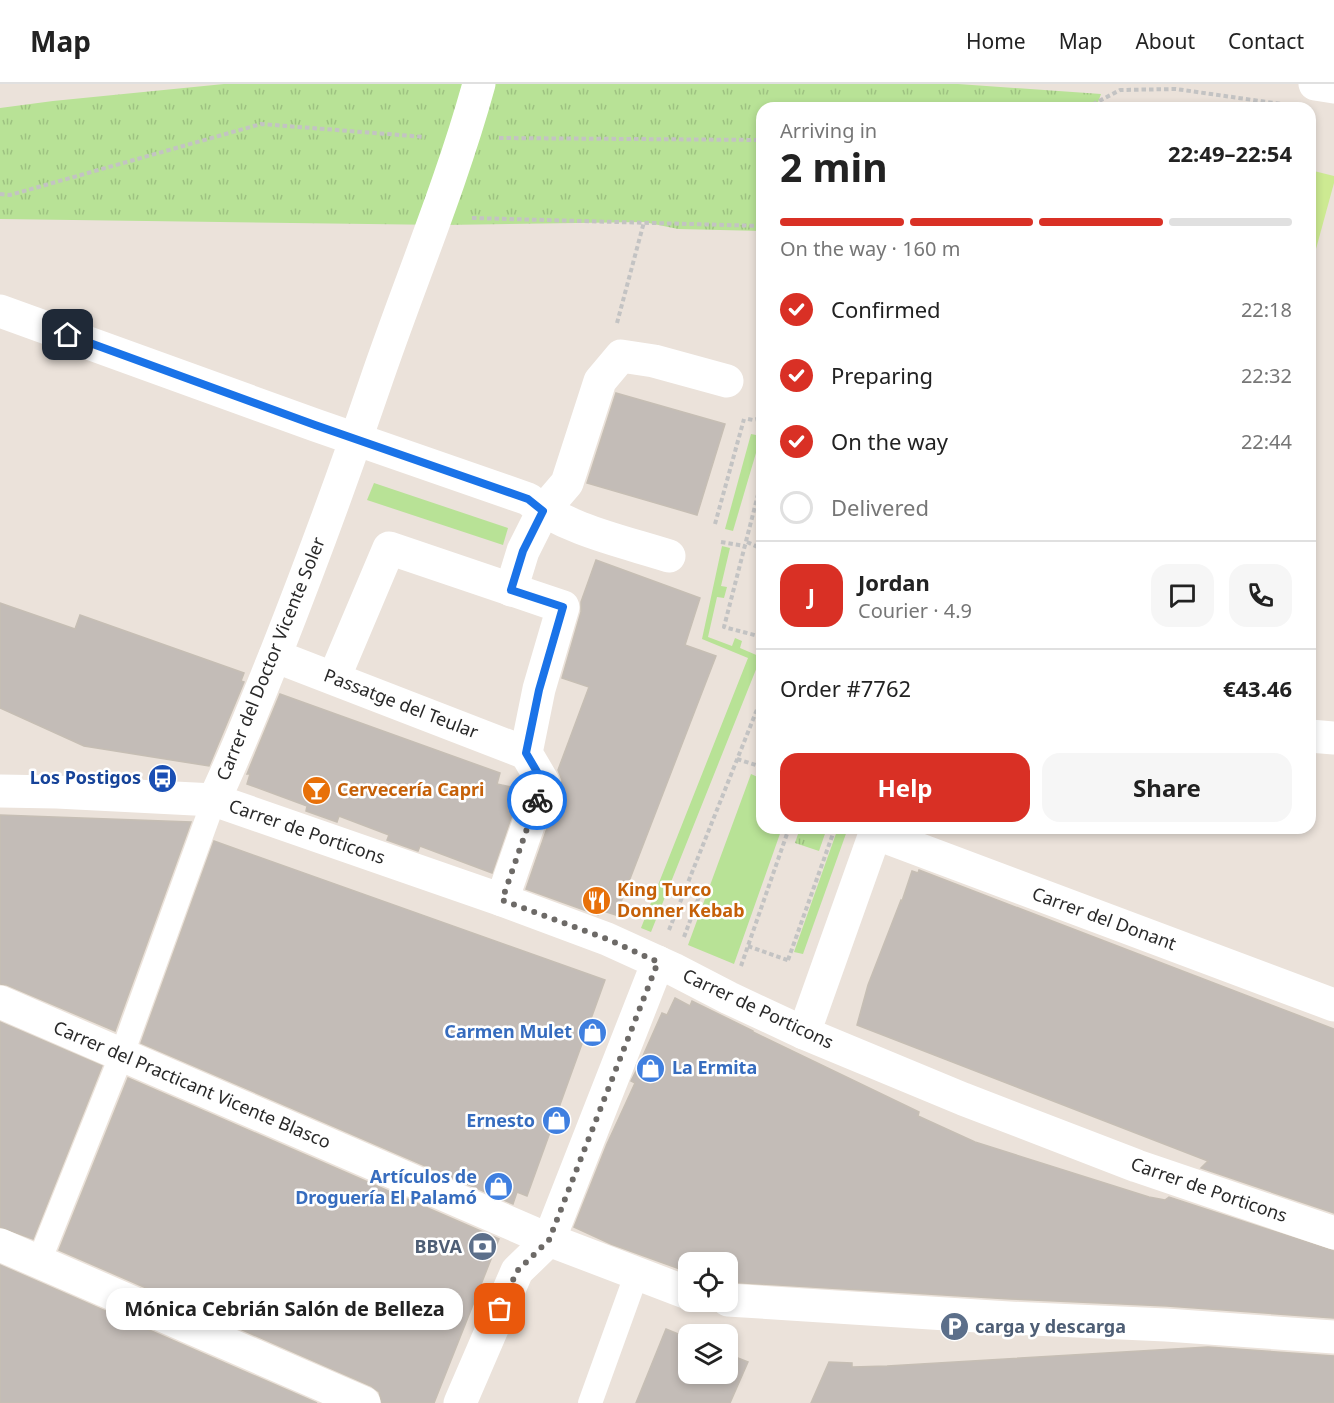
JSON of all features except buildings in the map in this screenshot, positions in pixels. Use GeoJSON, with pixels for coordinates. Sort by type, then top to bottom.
{"type":"FeatureCollection","features":[{"type":"Feature","properties":{"kind":"street","name":"Carrer del Doctor Vicente Soler"},"geometry":{"type":"LineString","coordinates":[[44,1264],[44,1249],[122,1054],[213,800],[228,771],[275,656],[355,440],[434,216],[464,140],[479,84]]}},
{"type":"Feature","properties":{"kind":"street"},"geometry":{"type":"LineString","coordinates":[[1306,95],[1334,87]]}},
{"type":"Feature","properties":{"kind":"street"},"geometry":{"type":"LineString","coordinates":[[0,311],[355,440],[528,499],[543,511],[589,530],[669,556]]}},
{"type":"Feature","properties":{"kind":"street"},"geometry":{"type":"LineString","coordinates":[[511,590],[523,551],[543,511],[567,483],[600,381],[621,356],[654,361],[727,381]]}},
{"type":"Feature","properties":{"kind":"street"},"geometry":{"type":"LineString","coordinates":[[334,678],[389,548],[563,607],[539,690],[526,753],[543,782],[502,900]]}},
{"type":"Feature","properties":{"kind":"street","name":"Passatge del Teular"},"geometry":{"type":"LineString","coordinates":[[275,656],[526,753]]}},
{"type":"Feature","properties":{"kind":"street"},"geometry":{"type":"LineString","coordinates":[[1316,736],[1334,738]]}},
{"type":"Feature","properties":{"kind":"street","name":"Carrer de Porticons"},"geometry":{"type":"LineString","coordinates":[[0,791],[213,800],[502,900],[607,939],[669,948],[729,998],[804,1033],[963,1099],[1137,1166],[1334,1233]]}},
{"type":"Feature","properties":{"kind":"street"},"geometry":{"type":"LineString","coordinates":[[804,1033],[875,834]]}},
{"type":"Feature","properties":{"kind":"street","name":"Carrer del Donant"},"geometry":{"type":"LineString","coordinates":[[886,834],[1334,1005]]}},
{"type":"Feature","properties":{"kind":"street"},"geometry":{"type":"LineString","coordinates":[[460,1403],[517,1271],[549,1240],[669,948]]}},
{"type":"Feature","properties":{"kind":"street","name":"Carrer del Practicant Vicente Blasco"},"geometry":{"type":"LineString","coordinates":[[0,1002],[549,1240],[678,1289]]}},
{"type":"Feature","properties":{"kind":"street"},"geometry":{"type":"LineString","coordinates":[[0,1245],[364,1403]]}},
{"type":"Feature","properties":{"kind":"street"},"geometry":{"type":"LineString","coordinates":[[590,1403],[637,1273]]}},
{"type":"Feature","properties":{"kind":"street"},"geometry":{"type":"LineString","coordinates":[[738,1301],[1334,1337]]}},
{"type":"Feature","properties":{"kind":"path"},"geometry":{"type":"LineString","coordinates":[[1097,102],[1120,90],[1176,89],[1306,95]]}},
{"type":"Feature","properties":{"kind":"path"},"geometry":{"type":"LineString","coordinates":[[0,194],[10,195],[261,124],[464,140],[481,138],[756,140]]}},
{"type":"Feature","properties":{"kind":"path"},"geometry":{"type":"LineString","coordinates":[[464,217],[756,226]]}},
{"type":"Feature","properties":{"kind":"path"},"geometry":{"type":"LineString","coordinates":[[616,326],[644,222]]}},
{"type":"Feature","properties":{"kind":"path"},"geometry":{"type":"LineString","coordinates":[[748,420],[756,419]]}},
{"type":"Feature","properties":{"kind":"path"},"geometry":{"type":"LineString","coordinates":[[748,420],[756,422]]}},
{"type":"Feature","properties":{"kind":"path"},"geometry":{"type":"LineString","coordinates":[[714,524],[748,420]]}},
{"type":"Feature","properties":{"kind":"path"},"geometry":{"type":"LineString","coordinates":[[756,503],[724,627],[756,635]]}},
{"type":"Feature","properties":{"kind":"path"},"geometry":{"type":"LineString","coordinates":[[721,542],[756,547]]}},
{"type":"Feature","properties":{"kind":"path"},"geometry":{"type":"LineString","coordinates":[[669,948],[685,886],[756,712]]}},
{"type":"Feature","properties":{"kind":"path"},"geometry":{"type":"LineString","coordinates":[[737,759],[756,765]]}},
{"type":"Feature","properties":{"kind":"path"},"geometry":{"type":"LineString","coordinates":[[740,968],[787,834]]}},
{"type":"Feature","properties":{"kind":"path"},"geometry":{"type":"LineString","coordinates":[[748,946],[788,960],[833,834]]}},
{"type":"Feature","properties":{"kind":"path"},"geometry":{"type":"LineString","coordinates":[[669,948],[700,894],[685,886]]}},
{"type":"Feature","properties":{"kind":"green space"},"geometry":{"type":"Polygon","coordinates":[[[224,84],[958,84],[1101,94],[1098,102],[756,102],[756,231],[678,229],[644,222],[444,225],[0,219],[0,108],[224,84]]]}},
{"type":"Feature","properties":{"kind":"green space"},"geometry":{"type":"Polygon","coordinates":[[[1316,172],[1334,176],[1316,249],[1316,172]]]}},
{"type":"Feature","properties":{"kind":"green space"},"geometry":{"type":"Polygon","coordinates":[[[751,434],[756,435],[756,453],[733,531],[725,529],[751,434]]]}},
{"type":"Feature","properties":{"kind":"green space"},"geometry":{"type":"Polygon","coordinates":[[[374,483],[508,528],[503,545],[367,500],[374,483]]]}},
{"type":"Feature","properties":{"kind":"green space"},"geometry":{"type":"Polygon","coordinates":[[[722,546],[730,548],[721,586],[727,587],[724,598],[717,597],[708,637],[732,646],[735,638],[742,641],[740,648],[756,655],[756,670],[651,932],[641,928],[748,658],[702,639],[722,546]]]}},
{"type":"Feature","properties":{"kind":"green space"},"geometry":{"type":"Polygon","coordinates":[[[751,774],[756,776],[756,834],[780,834],[734,964],[688,945],[751,774]]]}},
{"type":"Feature","properties":{"kind":"green space"},"geometry":{"type":"Polygon","coordinates":[[[798,834],[825,834],[819,851],[795,843],[798,834]]]}},
{"type":"Feature","properties":{"kind":"green space"},"geometry":{"type":"Polygon","coordinates":[[[836,834],[846,834],[803,954],[794,952],[836,834]]]}},
{"type":"Feature","properties":{"kind":"way so far"},"geometry":{"type":"LineString","coordinates":[[500,1309],[517,1271],[549,1240],[658,962],[607,939],[502,900],[537,800]]}},
{"type":"Feature","properties":{"kind":"place","name":"Los Postigos"},"geometry":{"type":"Point","coordinates":[162,778]}},
{"type":"Feature","properties":{"kind":"place","name":"Cervecería Capri"},"geometry":{"type":"Point","coordinates":[316,790]}},
{"type":"Feature","properties":{"kind":"place","name":"King Turco Donner Kebab"},"geometry":{"type":"Point","coordinates":[596,900]}},
{"type":"Feature","properties":{"kind":"place","name":"Carmen Mulet"},"geometry":{"type":"Point","coordinates":[593,1032]}},
{"type":"Feature","properties":{"kind":"place","name":"La Ermita"},"geometry":{"type":"Point","coordinates":[651,1068]}},
{"type":"Feature","properties":{"kind":"place","name":"Ernesto"},"geometry":{"type":"Point","coordinates":[556,1121]}},
{"type":"Feature","properties":{"kind":"place","name":"Artículos de Droguería El Palamó"},"geometry":{"type":"Point","coordinates":[498,1187]}},
{"type":"Feature","properties":{"kind":"place","name":"BBVA"},"geometry":{"type":"Point","coordinates":[483,1247]}},
{"type":"Feature","properties":{"kind":"place","name":"Mónica Cebrián Salón de Belleza"},"geometry":{"type":"Point","coordinates":[500,1309]}},
{"type":"Feature","properties":{"kind":"place","name":"carga y descarga"},"geometry":{"type":"Point","coordinates":[954,1327]}},
{"type":"Feature","properties":{"kind":"route"},"geometry":{"type":"LineString","coordinates":[[68,335],[355,440],[528,499],[543,511],[523,551],[511,590],[563,607],[539,690],[526,753],[543,782],[537,800]]}}]}
